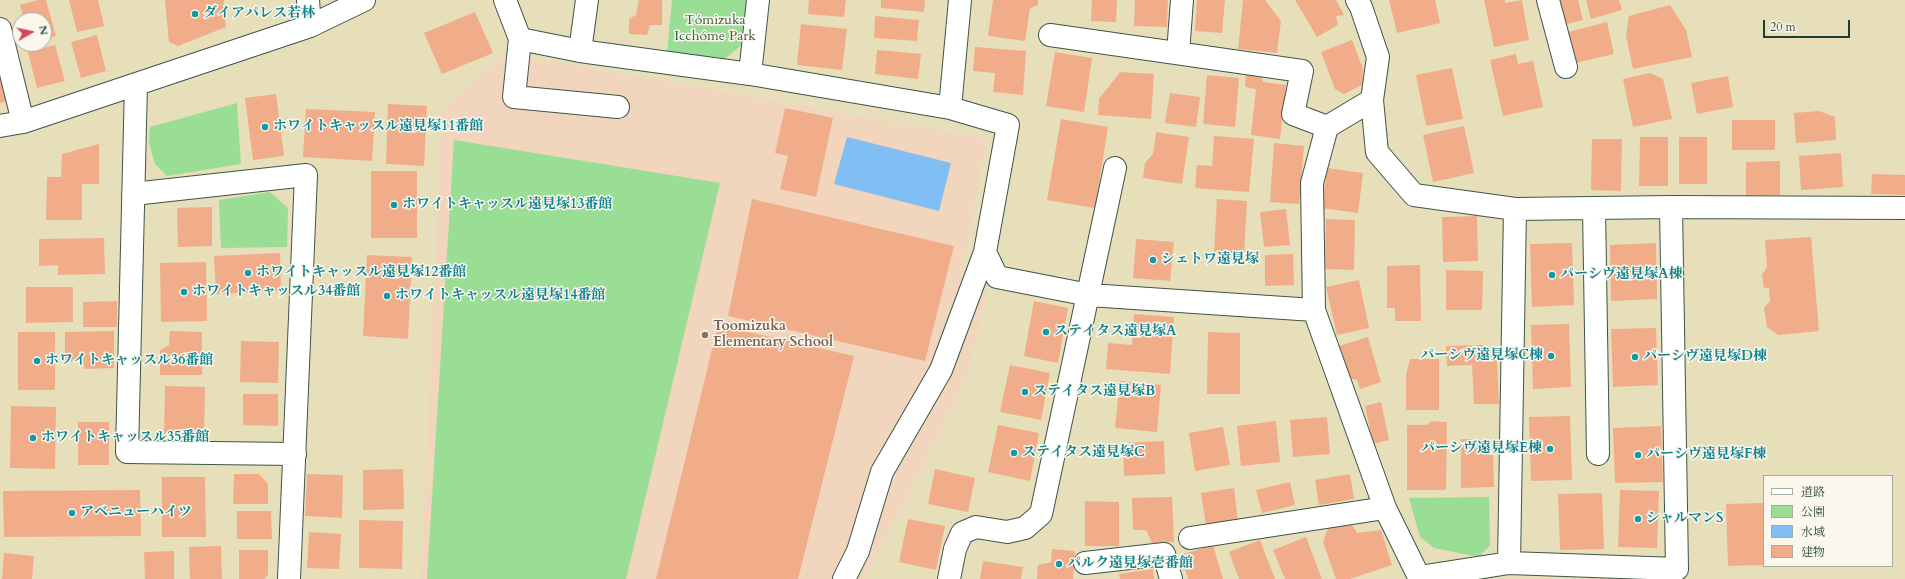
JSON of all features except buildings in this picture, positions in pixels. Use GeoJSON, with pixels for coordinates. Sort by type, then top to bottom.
{"type":"FeatureCollection","features":[{"type":"Feature","properties":{"kind":"street"},"geometry":{"type":"LineString","coordinates":[[308,0],[310,26]]}},
{"type":"Feature","properties":{"kind":"street"},"geometry":{"type":"LineString","coordinates":[[0,126],[23,122],[310,26],[364,0]]}},
{"type":"Feature","properties":{"kind":"street"},"geometry":{"type":"LineString","coordinates":[[505,0],[520,39],[514,97],[618,107]]}},
{"type":"Feature","properties":{"kind":"street"},"geometry":{"type":"LineString","coordinates":[[580,51],[587,0]]}},
{"type":"Feature","properties":{"kind":"street"},"geometry":{"type":"LineString","coordinates":[[750,74],[758,0]]}},
{"type":"Feature","properties":{"kind":"street"},"geometry":{"type":"LineString","coordinates":[[950,108],[960,0]]}},
{"type":"Feature","properties":{"kind":"street"},"geometry":{"type":"LineString","coordinates":[[1178,53],[1182,0]]}},
{"type":"Feature","properties":{"kind":"street"},"geometry":{"type":"LineString","coordinates":[[1357,0],[1361,7],[1378,57],[1372,100],[1376,152],[1414,195],[1515,208],[1905,208]]}},
{"type":"Feature","properties":{"kind":"street"},"geometry":{"type":"LineString","coordinates":[[1548,0],[1566,68]]}},
{"type":"Feature","properties":{"kind":"street"},"geometry":{"type":"LineString","coordinates":[[0,29],[23,122]]}},
{"type":"Feature","properties":{"kind":"street"},"geometry":{"type":"LineString","coordinates":[[1050,35],[1302,71],[1293,114],[1327,126]]}},
{"type":"Feature","properties":{"kind":"street"},"geometry":{"type":"LineString","coordinates":[[520,39],[580,51],[750,74],[950,108],[1008,125],[985,252],[941,370],[882,472],[858,551],[844,579]]}},
{"type":"Feature","properties":{"kind":"street"},"geometry":{"type":"LineString","coordinates":[[136,84],[127,452],[295,454]]}},
{"type":"Feature","properties":{"kind":"street"},"geometry":{"type":"LineString","coordinates":[[1372,100],[1327,126],[1312,183],[1314,310],[1385,508],[1419,578],[1509,563],[1682,574],[1671,207]]}},
{"type":"Feature","properties":{"kind":"street"},"geometry":{"type":"LineString","coordinates":[[949,579],[955,549],[962,534],[976,527],[1007,532],[1025,528],[1041,514],[1115,168]]}},
{"type":"Feature","properties":{"kind":"street"},"geometry":{"type":"LineString","coordinates":[[133,194],[306,175],[289,579]]}},
{"type":"Feature","properties":{"kind":"street"},"geometry":{"type":"LineString","coordinates":[[1509,563],[1515,208]]}},
{"type":"Feature","properties":{"kind":"street"},"geometry":{"type":"LineString","coordinates":[[1594,208],[1598,454]]}},
{"type":"Feature","properties":{"kind":"street"},"geometry":{"type":"LineString","coordinates":[[985,252],[997,277],[1089,295],[1314,310]]}},
{"type":"Feature","properties":{"kind":"street"},"geometry":{"type":"LineString","coordinates":[[1190,538],[1385,508]]}},
{"type":"Feature","properties":{"kind":"street"},"geometry":{"type":"LineString","coordinates":[[1085,563],[1164,554],[1171,579]]}},
{"type":"Feature","properties":{"kind":"shaded area","name":"Toomizuka Elementary School"},"geometry":{"type":"Polygon","coordinates":[[[506,53],[987,139],[960,282],[988,292],[966,379],[865,579],[421,579],[442,109],[506,53]]]}},
{"type":"Feature","properties":{"kind":"green space","name":"Tómizuka Icchóme Park"},"geometry":{"type":"Polygon","coordinates":[[[672,0],[747,0],[745,42],[725,59],[667,53],[672,0]]]}},
{"type":"Feature","properties":{"kind":"green space"},"geometry":{"type":"Polygon","coordinates":[[[237,103],[241,164],[167,176],[155,164],[149,143],[150,127],[237,103]]]}},
{"type":"Feature","properties":{"kind":"green space"},"geometry":{"type":"Polygon","coordinates":[[[454,140],[720,183],[626,579],[427,579],[454,140]]]}},
{"type":"Feature","properties":{"kind":"green space"},"geometry":{"type":"Polygon","coordinates":[[[270,192],[288,208],[287,247],[221,248],[219,200],[270,192]]]}},
{"type":"Feature","properties":{"kind":"green space"},"geometry":{"type":"Polygon","coordinates":[[[1489,497],[1490,545],[1479,557],[1434,548],[1420,537],[1409,498],[1489,497]]]}},
{"type":"Feature","properties":{"kind":"water"},"geometry":{"type":"Polygon","coordinates":[[[847,137],[951,163],[939,211],[834,184],[847,137]]]}},
{"type":"Feature","properties":{"kind":"place","name":"ダイアパレス若林"},"geometry":{"type":"Point","coordinates":[195,14]}},
{"type":"Feature","properties":{"kind":"place","name":"ホワイトキャッスル遠見塚11番館"},"geometry":{"type":"Point","coordinates":[265,127]}},
{"type":"Feature","properties":{"kind":"place","name":"ホワイトキャッスル遠見塚13番館"},"geometry":{"type":"Point","coordinates":[394,205]}},
{"type":"Feature","properties":{"kind":"place","name":"シェトワ遠見塚"},"geometry":{"type":"Point","coordinates":[1153,260]}},
{"type":"Feature","properties":{"kind":"place","name":"ホワイトキャッスル遠見塚12番館"},"geometry":{"type":"Point","coordinates":[248,273]}},
{"type":"Feature","properties":{"kind":"place","name":"パーシヴ遠見塚A棟"},"geometry":{"type":"Point","coordinates":[1552,275]}},
{"type":"Feature","properties":{"kind":"place","name":"ホワイトキャッスル34番館"},"geometry":{"type":"Point","coordinates":[184,292]}},
{"type":"Feature","properties":{"kind":"place","name":"ホワイトキャッスル遠見塚14番館"},"geometry":{"type":"Point","coordinates":[387,296]}},
{"type":"Feature","properties":{"kind":"place","name":"ステイタス遠見塚A"},"geometry":{"type":"Point","coordinates":[1046,332]}},
{"type":"Feature","properties":{"kind":"place","name":"Toomizuka Elementary School"},"geometry":{"type":"Point","coordinates":[705,335]}},
{"type":"Feature","properties":{"kind":"place","name":"パーシヴ遠見塚C棟"},"geometry":{"type":"Point","coordinates":[1551,356]}},
{"type":"Feature","properties":{"kind":"place","name":"パーシヴ遠見塚D棟"},"geometry":{"type":"Point","coordinates":[1635,357]}},
{"type":"Feature","properties":{"kind":"place","name":"ホワイトキャッスル36番館"},"geometry":{"type":"Point","coordinates":[37,361]}},
{"type":"Feature","properties":{"kind":"place","name":"ステイタス遠見塚B"},"geometry":{"type":"Point","coordinates":[1025,392]}},
{"type":"Feature","properties":{"kind":"place","name":"ホワイトキャッスル35番館"},"geometry":{"type":"Point","coordinates":[33,438]}},
{"type":"Feature","properties":{"kind":"place","name":"パーシヴ遠見塚E棟"},"geometry":{"type":"Point","coordinates":[1550,449]}},
{"type":"Feature","properties":{"kind":"place","name":"ステイタス遠見塚C"},"geometry":{"type":"Point","coordinates":[1014,453]}},
{"type":"Feature","properties":{"kind":"place","name":"パーシヴ遠見塚F棟"},"geometry":{"type":"Point","coordinates":[1638,455]}},
{"type":"Feature","properties":{"kind":"place","name":"アベニューハイツ"},"geometry":{"type":"Point","coordinates":[72,513]}},
{"type":"Feature","properties":{"kind":"place","name":"シャルマンS"},"geometry":{"type":"Point","coordinates":[1638,519]}},
{"type":"Feature","properties":{"kind":"place","name":"パルク遠見塚壱番館"},"geometry":{"type":"Point","coordinates":[1059,564]}}]}
